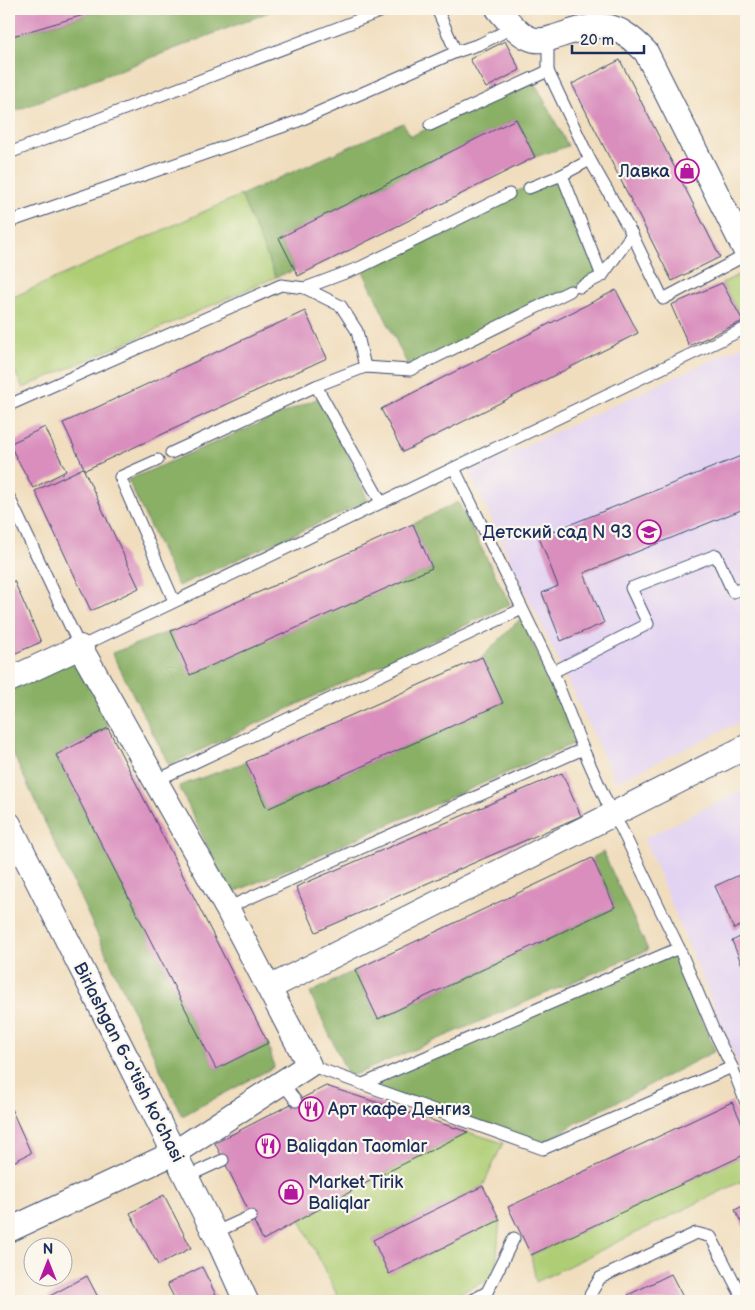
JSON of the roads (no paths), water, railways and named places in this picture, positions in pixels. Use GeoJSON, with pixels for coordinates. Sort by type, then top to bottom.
{"type":"FeatureCollection","features":[{"type":"Feature","properties":{"kind":"street"},"geometry":{"type":"LineString","coordinates":[[498,9],[514,28],[530,39],[548,40],[589,26],[604,26],[619,30],[633,39],[646,52],[746,254]]}},
{"type":"Feature","properties":{"kind":"street"},"geometry":{"type":"LineString","coordinates":[[9,680],[80,646],[227,908],[309,1064],[174,1153],[9,1230]]}},
{"type":"Feature","properties":{"kind":"street"},"geometry":{"type":"LineString","coordinates":[[269,988],[746,747]]}},
{"type":"Feature","properties":{"kind":"street","name":"Birlashgan 6-o'tish ko'chasi"},"geometry":{"type":"LineString","coordinates":[[9,824],[214,1233],[246,1301]]}},
{"type":"Feature","properties":{"kind":"lane"},"geometry":{"type":"LineString","coordinates":[[9,153],[387,9]]}},
{"type":"Feature","properties":{"kind":"lane"},"geometry":{"type":"LineString","coordinates":[[438,9],[456,52]]}},
{"type":"Feature","properties":{"kind":"lane"},"geometry":{"type":"LineString","coordinates":[[9,222],[296,122],[514,28]]}},
{"type":"Feature","properties":{"kind":"lane"},"geometry":{"type":"LineString","coordinates":[[548,40],[548,71],[590,160],[632,234],[663,298],[746,254]]}},
{"type":"Feature","properties":{"kind":"lane"},"geometry":{"type":"LineString","coordinates":[[430,125],[548,71]]}},
{"type":"Feature","properties":{"kind":"lane"},"geometry":{"type":"LineString","coordinates":[[529,188],[562,175],[590,160]]}},
{"type":"Feature","properties":{"kind":"lane"},"geometry":{"type":"LineString","coordinates":[[562,175],[602,276]]}},
{"type":"Feature","properties":{"kind":"lane"},"geometry":{"type":"LineString","coordinates":[[305,288],[361,267],[509,194]]}},
{"type":"Feature","properties":{"kind":"lane"},"geometry":{"type":"LineString","coordinates":[[171,453],[316,386],[364,367],[410,370],[602,276],[632,234]]}},
{"type":"Feature","properties":{"kind":"lane"},"geometry":{"type":"LineString","coordinates":[[9,405],[281,284],[305,288],[341,306],[357,331],[364,367]]}},
{"type":"Feature","properties":{"kind":"lane"},"geometry":{"type":"LineString","coordinates":[[9,497],[80,646],[746,328]]}},
{"type":"Feature","properties":{"kind":"lane"},"geometry":{"type":"LineString","coordinates":[[316,386],[382,502]]}},
{"type":"Feature","properties":{"kind":"lane"},"geometry":{"type":"LineString","coordinates":[[158,460],[120,477],[174,601]]}},
{"type":"Feature","properties":{"kind":"lane"},"geometry":{"type":"LineString","coordinates":[[454,468],[553,672],[583,749],[612,814],[621,828],[679,948],[746,1103]]}},
{"type":"Feature","properties":{"kind":"lane"},"geometry":{"type":"LineString","coordinates":[[553,672],[648,624],[631,588],[716,555],[733,592],[746,587]]}},
{"type":"Feature","properties":{"kind":"lane"},"geometry":{"type":"LineString","coordinates":[[155,781],[522,609]]}},
{"type":"Feature","properties":{"kind":"lane"},"geometry":{"type":"LineString","coordinates":[[227,908],[583,749]]}},
{"type":"Feature","properties":{"kind":"lane"},"geometry":{"type":"LineString","coordinates":[[363,1084],[679,948]]}},
{"type":"Feature","properties":{"kind":"lane"},"geometry":{"type":"LineString","coordinates":[[309,1064],[543,1149],[732,1067]]}},
{"type":"Feature","properties":{"kind":"lane"},"geometry":{"type":"LineString","coordinates":[[282,1082],[296,1101]]}},
{"type":"Feature","properties":{"kind":"lane"},"geometry":{"type":"LineString","coordinates":[[186,1177],[224,1160]]}},
{"type":"Feature","properties":{"kind":"lane"},"geometry":{"type":"LineString","coordinates":[[214,1233],[251,1216]]}},
{"type":"Feature","properties":{"kind":"lane"},"geometry":{"type":"LineString","coordinates":[[593,1301],[590,1295],[600,1278],[696,1233],[711,1237],[744,1301]]}},
{"type":"Feature","properties":{"kind":"lane"},"geometry":{"type":"LineString","coordinates":[[471,1301],[488,1292],[514,1238]]}},
{"type":"Feature","properties":{"kind":"place","name":"Лавка"},"geometry":{"type":"Point","coordinates":[687,171]}},
{"type":"Feature","properties":{"kind":"place","name":"Детский сад N 93"},"geometry":{"type":"Point","coordinates":[649,532]}},
{"type":"Feature","properties":{"kind":"place","name":"Арт кафе Денгиз"},"geometry":{"type":"Point","coordinates":[311,1109]}},
{"type":"Feature","properties":{"kind":"place","name":"Baliqdan Taomlar"},"geometry":{"type":"Point","coordinates":[268,1146]}},
{"type":"Feature","properties":{"kind":"place","name":"Market Tirik Baliqlar"},"geometry":{"type":"Point","coordinates":[291,1192]}}]}
